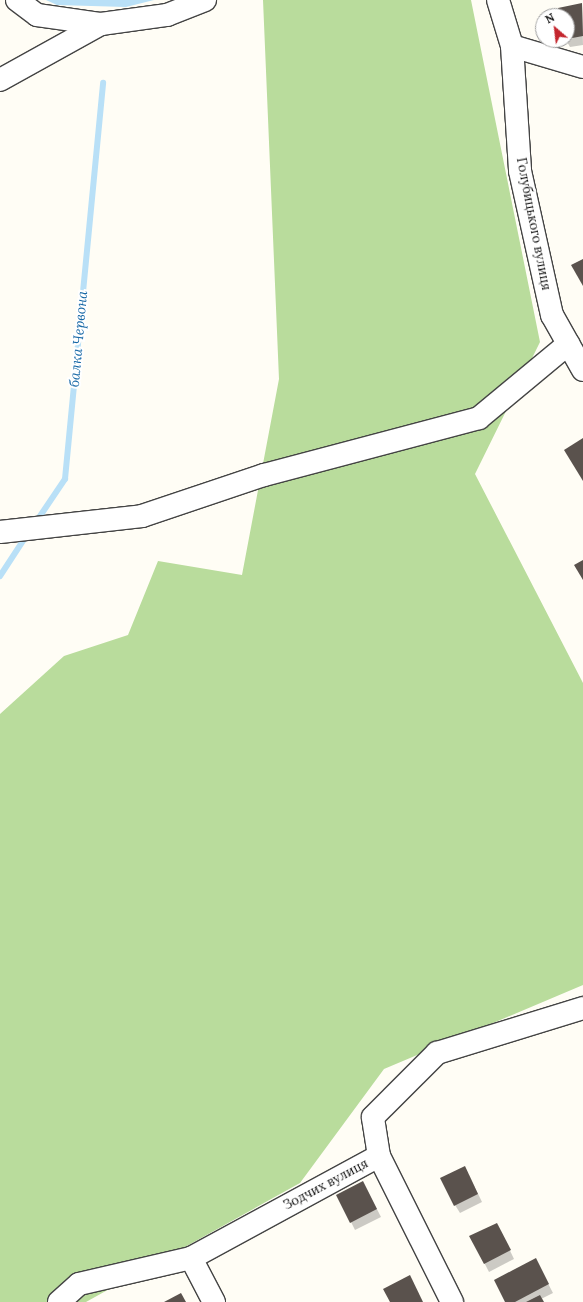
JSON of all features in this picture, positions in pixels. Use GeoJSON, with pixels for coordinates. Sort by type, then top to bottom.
{"type":"FeatureCollection","features":[{"type":"Feature","properties":{"kind":"street"},"geometry":{"type":"LineString","coordinates":[[17,0],[37,15],[101,24],[167,15],[205,0]]}},
{"type":"Feature","properties":{"kind":"street","name":"Голубицького вулиця"},"geometry":{"type":"LineString","coordinates":[[498,0],[512,46],[520,171],[552,315],[583,370]]}},
{"type":"Feature","properties":{"kind":"street"},"geometry":{"type":"LineString","coordinates":[[0,80],[101,24]]}},
{"type":"Feature","properties":{"kind":"street"},"geometry":{"type":"LineString","coordinates":[[512,46],[583,67]]}},
{"type":"Feature","properties":{"kind":"street"},"geometry":{"type":"LineString","coordinates":[[0,532],[142,516],[264,475],[479,418],[568,344]]}},
{"type":"Feature","properties":{"kind":"street","name":"Зодчих вулиця"},"geometry":{"type":"LineString","coordinates":[[59,1302],[79,1284],[191,1258],[379,1156],[373,1118],[437,1052],[583,1008]]}},
{"type":"Feature","properties":{"kind":"street"},"geometry":{"type":"LineString","coordinates":[[379,1156],[452,1302]]}},
{"type":"Feature","properties":{"kind":"street"},"geometry":{"type":"LineString","coordinates":[[191,1258],[214,1302]]}},
{"type":"Feature","properties":{"kind":"green space"},"geometry":{"type":"Polygon","coordinates":[[[263,0],[471,0],[540,342],[475,474],[583,683],[583,985],[384,1069],[300,1183],[86,1302],[0,1302],[0,714],[64,656],[128,635],[158,561],[242,575],[279,379],[263,0]]]}},
{"type":"Feature","properties":{"kind":"water"},"geometry":{"type":"Polygon","coordinates":[[[46,0],[154,0],[126,7],[57,5],[46,0]]]}},
{"type":"Feature","properties":{"kind":"building"},"geometry":{"type":"Polygon","coordinates":[[[582,3],[583,36],[575,38],[575,8],[558,8],[582,3]]]}},
{"type":"Feature","properties":{"kind":"building"},"geometry":{"type":"Polygon","coordinates":[[[583,259],[583,286],[571,265],[583,259]]]}},
{"type":"Feature","properties":{"kind":"building"},"geometry":{"type":"Polygon","coordinates":[[[583,438],[583,481],[564,450],[583,438]]]}},
{"type":"Feature","properties":{"kind":"building"},"geometry":{"type":"Polygon","coordinates":[[[583,560],[583,580],[574,565],[583,560]]]}},
{"type":"Feature","properties":{"kind":"building"},"geometry":{"type":"Polygon","coordinates":[[[465,1166],[478,1194],[454,1206],[440,1178],[465,1166]]]}},
{"type":"Feature","properties":{"kind":"building"},"geometry":{"type":"Polygon","coordinates":[[[363,1181],[377,1209],[350,1223],[336,1195],[363,1181]]]}},
{"type":"Feature","properties":{"kind":"building"},"geometry":{"type":"Polygon","coordinates":[[[497,1223],[511,1250],[484,1264],[469,1236],[497,1223]]]}},
{"type":"Feature","properties":{"kind":"building"},"geometry":{"type":"Polygon","coordinates":[[[536,1258],[549,1284],[515,1302],[505,1302],[494,1280],[536,1258]]]}},
{"type":"Feature","properties":{"kind":"building"},"geometry":{"type":"Polygon","coordinates":[[[410,1275],[423,1302],[390,1302],[383,1289],[410,1275]]]}},
{"type":"Feature","properties":{"kind":"building"},"geometry":{"type":"Polygon","coordinates":[[[181,1293],[186,1302],[164,1302],[181,1293]]]}},
{"type":"Feature","properties":{"kind":"building"},"geometry":{"type":"Polygon","coordinates":[[[540,1295],[544,1302],[526,1302],[540,1295]]]}},
{"type":"Feature","properties":{"kind":"waterway","name":"балка Червона"},"geometry":{"type":"LineString","coordinates":[[36,522],[65,479],[103,83]]}},
{"type":"Feature","properties":{"kind":"waterway","name":"балка Червона"},"geometry":{"type":"LineString","coordinates":[[0,576],[28,533]]}}]}
